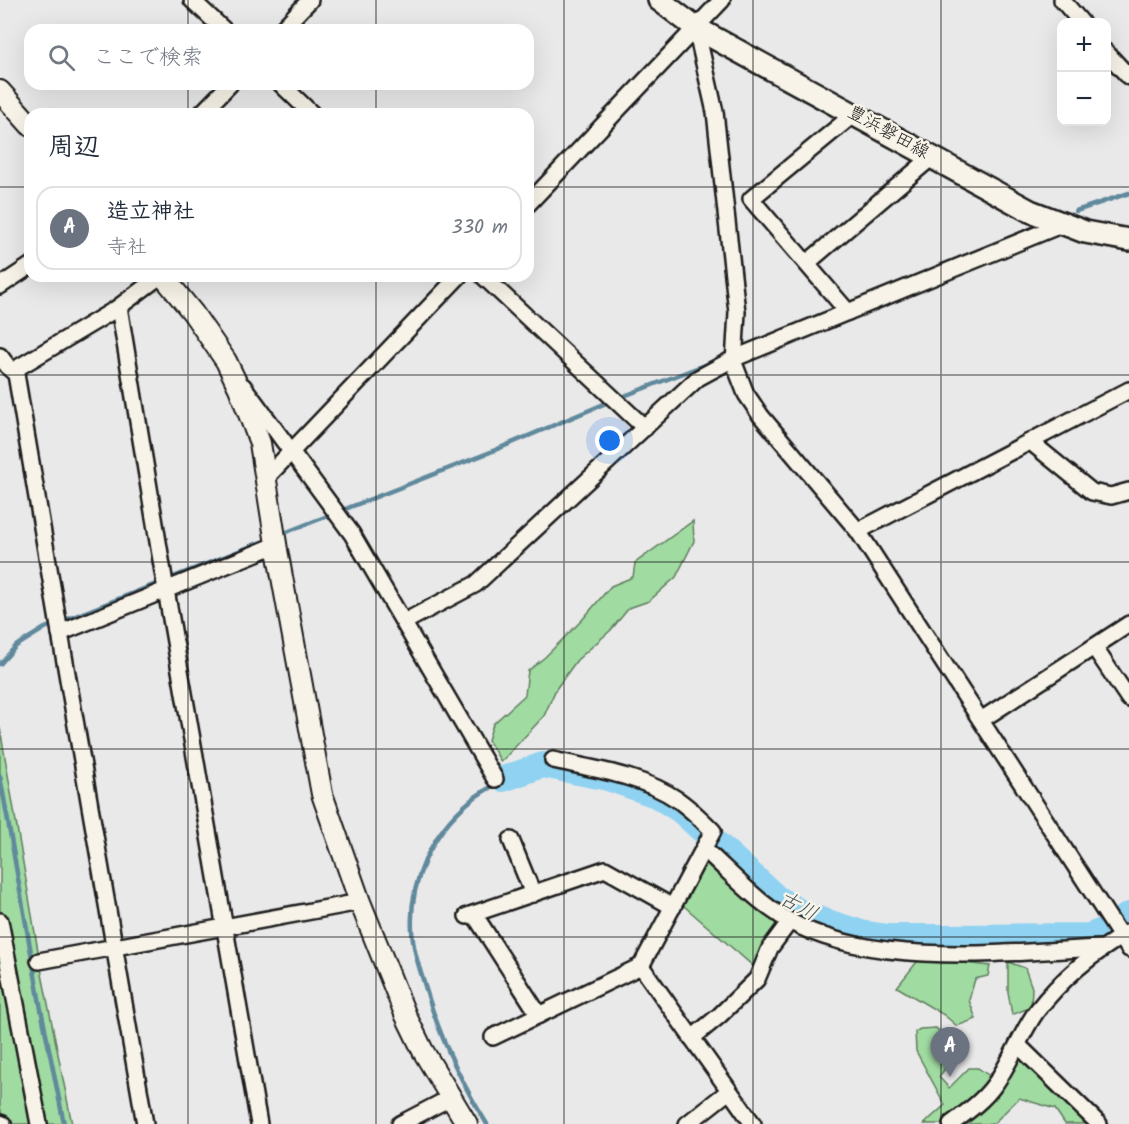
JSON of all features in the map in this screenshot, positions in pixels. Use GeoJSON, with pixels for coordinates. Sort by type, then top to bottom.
{"type":"FeatureCollection","features":[{"type":"Feature","properties":{"kind":"main road","name":"豊浜磐田線"},"geometry":{"type":"LineString","coordinates":[[659,0],[696,28],[1030,211],[1085,232],[1129,240]]}},
{"type":"Feature","properties":{"kind":"street"},"geometry":{"type":"LineString","coordinates":[[192,0],[218,24]]}},
{"type":"Feature","properties":{"kind":"street"},"geometry":{"type":"LineString","coordinates":[[288,24],[310,0]]}},
{"type":"Feature","properties":{"kind":"street"},"geometry":{"type":"LineString","coordinates":[[534,198],[722,0]]}},
{"type":"Feature","properties":{"kind":"street"},"geometry":{"type":"LineString","coordinates":[[1062,0],[1078,18]]}},
{"type":"Feature","properties":{"kind":"street"},"geometry":{"type":"LineString","coordinates":[[696,28],[715,112],[737,312],[734,363],[746,394],[761,416],[858,531],[1126,939],[1101,948],[968,954],[881,950],[840,942],[799,926],[769,908],[704,849]]}},
{"type":"Feature","properties":{"kind":"street"},"geometry":{"type":"LineString","coordinates":[[1111,57],[1129,77]]}},
{"type":"Feature","properties":{"kind":"street"},"geometry":{"type":"LineString","coordinates":[[207,108],[224,90]]}},
{"type":"Feature","properties":{"kind":"street"},"geometry":{"type":"LineString","coordinates":[[287,90],[306,108]]}},
{"type":"Feature","properties":{"kind":"street"},"geometry":{"type":"LineString","coordinates":[[2,96],[24,119]]}},
{"type":"Feature","properties":{"kind":"street"},"geometry":{"type":"LineString","coordinates":[[848,312],[751,199],[854,114]]}},
{"type":"Feature","properties":{"kind":"street"},"geometry":{"type":"LineString","coordinates":[[807,263],[932,157]]}},
{"type":"Feature","properties":{"kind":"street"},"geometry":{"type":"LineString","coordinates":[[404,622],[476,584],[698,378],[735,358],[1064,224]]}},
{"type":"Feature","properties":{"kind":"street"},"geometry":{"type":"LineString","coordinates":[[0,286],[24,270]]}},
{"type":"Feature","properties":{"kind":"street"},"geometry":{"type":"LineString","coordinates":[[145,1124],[16,374],[19,367],[119,307],[153,282]]}},
{"type":"Feature","properties":{"kind":"street"},"geometry":{"type":"LineString","coordinates":[[166,282],[193,313],[290,452],[352,534],[495,779]]}},
{"type":"Feature","properties":{"kind":"street"},"geometry":{"type":"LineString","coordinates":[[266,478],[453,282]]}},
{"type":"Feature","properties":{"kind":"street"},"geometry":{"type":"LineString","coordinates":[[489,282],[645,428]]}},
{"type":"Feature","properties":{"kind":"street"},"geometry":{"type":"LineString","coordinates":[[119,307],[259,1124]]}},
{"type":"Feature","properties":{"kind":"street"},"geometry":{"type":"LineString","coordinates":[[0,356],[16,374]]}},
{"type":"Feature","properties":{"kind":"street"},"geometry":{"type":"LineString","coordinates":[[226,361],[260,443],[322,794],[360,903],[406,1016],[450,1098],[467,1124]]}},
{"type":"Feature","properties":{"kind":"street"},"geometry":{"type":"LineString","coordinates":[[858,531],[1129,390]]}},
{"type":"Feature","properties":{"kind":"street"},"geometry":{"type":"LineString","coordinates":[[1032,442],[1092,492],[1111,496],[1129,490]]}},
{"type":"Feature","properties":{"kind":"street"},"geometry":{"type":"LineString","coordinates":[[60,633],[165,582],[275,538]]}},
{"type":"Feature","properties":{"kind":"street"},"geometry":{"type":"LineString","coordinates":[[981,720],[1129,624]]}},
{"type":"Feature","properties":{"kind":"street"},"geometry":{"type":"LineString","coordinates":[[1094,647],[1129,699]]}},
{"type":"Feature","properties":{"kind":"street"},"geometry":{"type":"LineString","coordinates":[[493,1037],[641,966],[713,831],[676,799],[647,785],[607,772],[554,760]]}},
{"type":"Feature","properties":{"kind":"street"},"geometry":{"type":"LineString","coordinates":[[511,840],[533,894]]}},
{"type":"Feature","properties":{"kind":"street"},"geometry":{"type":"LineString","coordinates":[[539,1015],[470,915],[605,869],[673,907]]}},
{"type":"Feature","properties":{"kind":"street"},"geometry":{"type":"LineString","coordinates":[[39,961],[360,903]]}},
{"type":"Feature","properties":{"kind":"street"},"geometry":{"type":"LineString","coordinates":[[0,921],[39,1124]]}},
{"type":"Feature","properties":{"kind":"street"},"geometry":{"type":"LineString","coordinates":[[692,1038],[719,1016],[757,979],[770,948],[790,921]]}},
{"type":"Feature","properties":{"kind":"street"},"geometry":{"type":"LineString","coordinates":[[951,1124],[970,1110],[994,1086],[1035,1014],[1062,980],[1101,948]]}},
{"type":"Feature","properties":{"kind":"street"},"geometry":{"type":"LineString","coordinates":[[641,966],[753,1124]]}},
{"type":"Feature","properties":{"kind":"street"},"geometry":{"type":"LineString","coordinates":[[1018,1045],[1099,1124]]}},
{"type":"Feature","properties":{"kind":"street"},"geometry":{"type":"LineString","coordinates":[[687,1124],[729,1091]]}},
{"type":"Feature","properties":{"kind":"street"},"geometry":{"type":"LineString","coordinates":[[400,1124],[450,1098]]}},
{"type":"Feature","properties":{"kind":"green space"},"geometry":{"type":"Polygon","coordinates":[[[693,521],[694,541],[676,577],[649,601],[629,608],[611,630],[577,660],[556,689],[544,716],[501,762],[488,740],[493,724],[525,695],[528,671],[582,620],[611,586],[633,577],[635,563],[693,521]]]}},
{"type":"Feature","properties":{"kind":"green space"},"geometry":{"type":"Polygon","coordinates":[[[0,728],[42,974],[72,1124],[44,1124],[0,918],[0,728]]]}},
{"type":"Feature","properties":{"kind":"green space"},"geometry":{"type":"Polygon","coordinates":[[[709,854],[790,921],[760,972],[677,900],[709,854]]]}},
{"type":"Feature","properties":{"kind":"green space"},"geometry":{"type":"Polygon","coordinates":[[[0,930],[39,1124],[4,1124],[0,1107],[0,930]]]}},
{"type":"Feature","properties":{"kind":"green space"},"geometry":{"type":"Polygon","coordinates":[[[920,958],[990,966],[988,976],[975,979],[969,1000],[976,1019],[957,1026],[944,1015],[897,987],[920,958]]]}},
{"type":"Feature","properties":{"kind":"green space"},"geometry":{"type":"Polygon","coordinates":[[[1008,962],[1025,968],[1032,988],[1031,1007],[1012,1015],[1008,992],[1008,962]]]}},
{"type":"Feature","properties":{"kind":"green space"},"geometry":{"type":"Polygon","coordinates":[[[936,1028],[948,1040],[953,1057],[939,1077],[949,1088],[969,1068],[978,1068],[991,1077],[1010,1075],[1018,1062],[1022,1049],[1090,1124],[1065,1124],[1055,1109],[1019,1098],[993,1124],[924,1124],[945,1105],[916,1051],[915,1032],[920,1029],[936,1028]]]}},
{"type":"Feature","properties":{"kind":"waterway"},"geometry":{"type":"LineString","coordinates":[[1076,211],[1129,193]]}},
{"type":"Feature","properties":{"kind":"waterway"},"geometry":{"type":"LineString","coordinates":[[619,398],[717,360]]}},
{"type":"Feature","properties":{"kind":"waterway"},"geometry":{"type":"LineString","coordinates":[[279,535],[488,453],[611,401]]}},
{"type":"Feature","properties":{"kind":"waterway"},"geometry":{"type":"LineString","coordinates":[[0,664],[16,646],[45,628],[269,539]]}},
{"type":"Feature","properties":{"kind":"waterway","name":"古川"},"geometry":{"type":"LineString","coordinates":[[503,779],[543,765],[608,778],[656,795],[680,810],[778,899],[805,915],[861,933],[888,937],[1089,936],[1107,929],[1129,915]]}},
{"type":"Feature","properties":{"kind":"waterway"},"geometry":{"type":"LineString","coordinates":[[487,1124],[469,1094],[440,1030],[418,964],[412,930],[412,912],[419,876],[434,843],[456,814],[473,799],[503,779],[500,774]]}},
{"type":"Feature","properties":{"kind":"waterway"},"geometry":{"type":"LineString","coordinates":[[0,776],[40,1004],[64,1124]]}},
{"type":"Feature","properties":{"kind":"place","name":"造立神社"},"geometry":{"type":"Point","coordinates":[950,1077]}}]}
